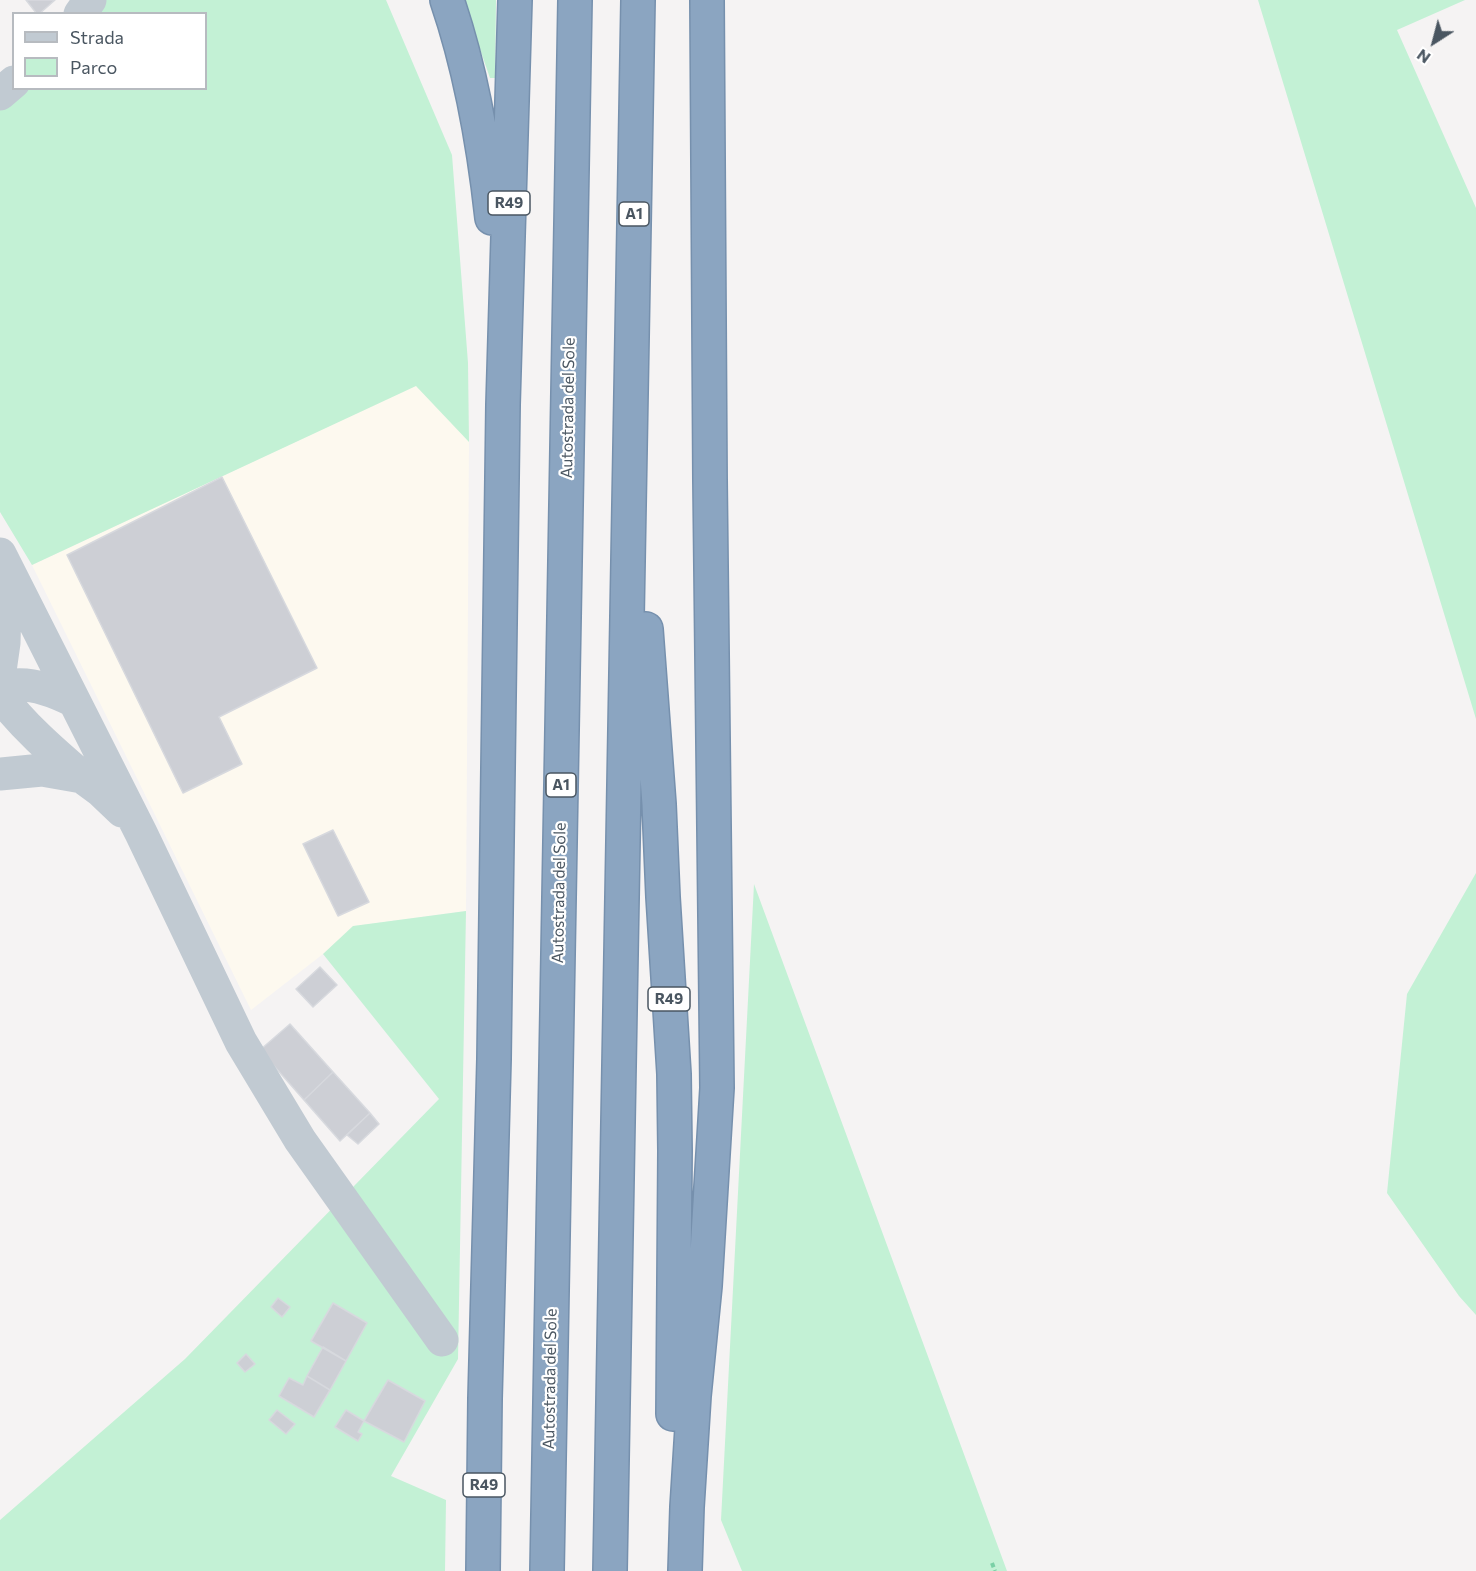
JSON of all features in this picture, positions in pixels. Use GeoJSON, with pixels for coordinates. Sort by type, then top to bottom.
{"type":"FeatureCollection","features":[{"type":"Feature","properties":{"kind":"highway"},"geometry":{"type":"LineString","coordinates":[[447,0],[471,88],[486,166],[495,240],[494,320],[503,405]]}},
{"type":"Feature","properties":{"kind":"highway","name":"R49"},"geometry":{"type":"LineString","coordinates":[[483,1571],[494,1047],[503,405],[515,0]]}},
{"type":"Feature","properties":{"kind":"highway","name":"Autostrada del Sole"},"geometry":{"type":"LineString","coordinates":[[547,1571],[575,0]]}},
{"type":"Feature","properties":{"kind":"highway","name":"A1"},"geometry":{"type":"LineString","coordinates":[[610,1571],[638,0]]}},
{"type":"Feature","properties":{"kind":"highway"},"geometry":{"type":"LineString","coordinates":[[685,1571],[694,1396],[705,1286],[717,1088],[707,0]]}},
{"type":"Feature","properties":{"kind":"highway","name":"R49"},"geometry":{"type":"LineString","coordinates":[[630,427],[659,804],[674,1074],[675,1328],[670,1571]]}},
{"type":"Feature","properties":{"kind":"highway"},"geometry":{"type":"LineString","coordinates":[[472,1571],[485,1399]]}},
{"type":"Feature","properties":{"kind":"street"},"geometry":{"type":"LineString","coordinates":[[0,94],[12,84]]}},
{"type":"Feature","properties":{"kind":"street"},"geometry":{"type":"LineString","coordinates":[[0,554],[141,833],[247,1052],[300,1140],[442,1340]]}},
{"type":"Feature","properties":{"kind":"street"},"geometry":{"type":"LineString","coordinates":[[0,571],[5,608],[0,671]]}},
{"type":"Feature","properties":{"kind":"street"},"geometry":{"type":"LineString","coordinates":[[0,690],[14,686],[29,686],[53,691],[74,701]]}},
{"type":"Feature","properties":{"kind":"street"},"geometry":{"type":"LineString","coordinates":[[0,695],[15,716],[82,777],[117,805],[141,833]]}},
{"type":"Feature","properties":{"kind":"street"},"geometry":{"type":"LineString","coordinates":[[0,774],[42,770],[82,777]]}},
{"type":"Feature","properties":{"kind":"path"},"geometry":{"type":"LineString","coordinates":[[992,1563],[995,1571]]}},
{"type":"Feature","properties":{"kind":"shaded area"},"geometry":{"type":"Polygon","coordinates":[[[417,385],[469,442],[466,911],[354,926],[323,954],[251,1010],[32,565],[417,385]]]}},
{"type":"Feature","properties":{"kind":"green space"},"geometry":{"type":"Polygon","coordinates":[[[94,0],[386,0],[452,155],[468,363],[469,442],[416,386],[32,565],[0,512],[0,89],[207,90],[207,12],[81,12],[94,0]]]}},
{"type":"Feature","properties":{"kind":"green space"},"geometry":{"type":"Polygon","coordinates":[[[463,0],[496,0],[495,78],[490,78],[463,0]]]}},
{"type":"Feature","properties":{"kind":"green space"},"geometry":{"type":"Polygon","coordinates":[[[1258,0],[1465,0],[1397,30],[1476,208],[1476,719],[1258,0]]]}},
{"type":"Feature","properties":{"kind":"green space"},"geometry":{"type":"Polygon","coordinates":[[[1476,873],[1476,1315],[1459,1296],[1387,1193],[1407,994],[1476,873]]]}},
{"type":"Feature","properties":{"kind":"green space"},"geometry":{"type":"Polygon","coordinates":[[[754,884],[1007,1571],[742,1571],[721,1520],[754,884]]]}},
{"type":"Feature","properties":{"kind":"green space"},"geometry":{"type":"Polygon","coordinates":[[[466,911],[458,1359],[391,1476],[446,1500],[445,1571],[0,1571],[0,1520],[185,1359],[439,1099],[323,954],[353,926],[466,911]]]}},
{"type":"Feature","properties":{"kind":"building"},"geometry":{"type":"Polygon","coordinates":[[[26,0],[55,0],[41,12],[35,12],[26,0]]]}},
{"type":"Feature","properties":{"kind":"building"},"geometry":{"type":"Polygon","coordinates":[[[222,477],[317,668],[219,717],[242,764],[183,793],[67,555],[222,477]]]}},
{"type":"Feature","properties":{"kind":"building"},"geometry":{"type":"Polygon","coordinates":[[[333,830],[369,902],[338,916],[303,844],[333,830]]]}},
{"type":"Feature","properties":{"kind":"building"},"geometry":{"type":"Polygon","coordinates":[[[320,967],[337,985],[313,1007],[296,989],[320,967]]]}},
{"type":"Feature","properties":{"kind":"building"},"geometry":{"type":"Polygon","coordinates":[[[290,1024],[333,1072],[304,1100],[260,1050],[290,1024]]]}},
{"type":"Feature","properties":{"kind":"building"},"geometry":{"type":"Polygon","coordinates":[[[333,1072],[370,1113],[340,1141],[304,1100],[333,1072]]]}},
{"type":"Feature","properties":{"kind":"building"},"geometry":{"type":"Polygon","coordinates":[[[370,1113],[379,1124],[358,1144],[347,1135],[370,1113]]]}},
{"type":"Feature","properties":{"kind":"building"},"geometry":{"type":"Polygon","coordinates":[[[278,1298],[290,1307],[282,1317],[271,1307],[278,1298]]]}},
{"type":"Feature","properties":{"kind":"building"},"geometry":{"type":"Polygon","coordinates":[[[333,1303],[367,1323],[346,1361],[311,1341],[333,1303]]]}},
{"type":"Feature","properties":{"kind":"building"},"geometry":{"type":"Polygon","coordinates":[[[323,1347],[346,1361],[330,1390],[307,1376],[323,1347]]]}},
{"type":"Feature","properties":{"kind":"building"},"geometry":{"type":"Polygon","coordinates":[[[246,1354],[255,1364],[245,1372],[237,1363],[246,1354]]]}},
{"type":"Feature","properties":{"kind":"building"},"geometry":{"type":"Polygon","coordinates":[[[307,1376],[330,1390],[314,1417],[279,1396],[289,1378],[303,1385],[307,1376]]]}},
{"type":"Feature","properties":{"kind":"building"},"geometry":{"type":"Polygon","coordinates":[[[388,1380],[425,1401],[404,1442],[364,1421],[388,1380]]]}},
{"type":"Feature","properties":{"kind":"building"},"geometry":{"type":"Polygon","coordinates":[[[277,1410],[295,1424],[286,1434],[269,1420],[277,1410]]]}},
{"type":"Feature","properties":{"kind":"building"},"geometry":{"type":"Polygon","coordinates":[[[346,1410],[364,1421],[358,1432],[362,1434],[358,1441],[335,1427],[346,1410]]]}}]}
